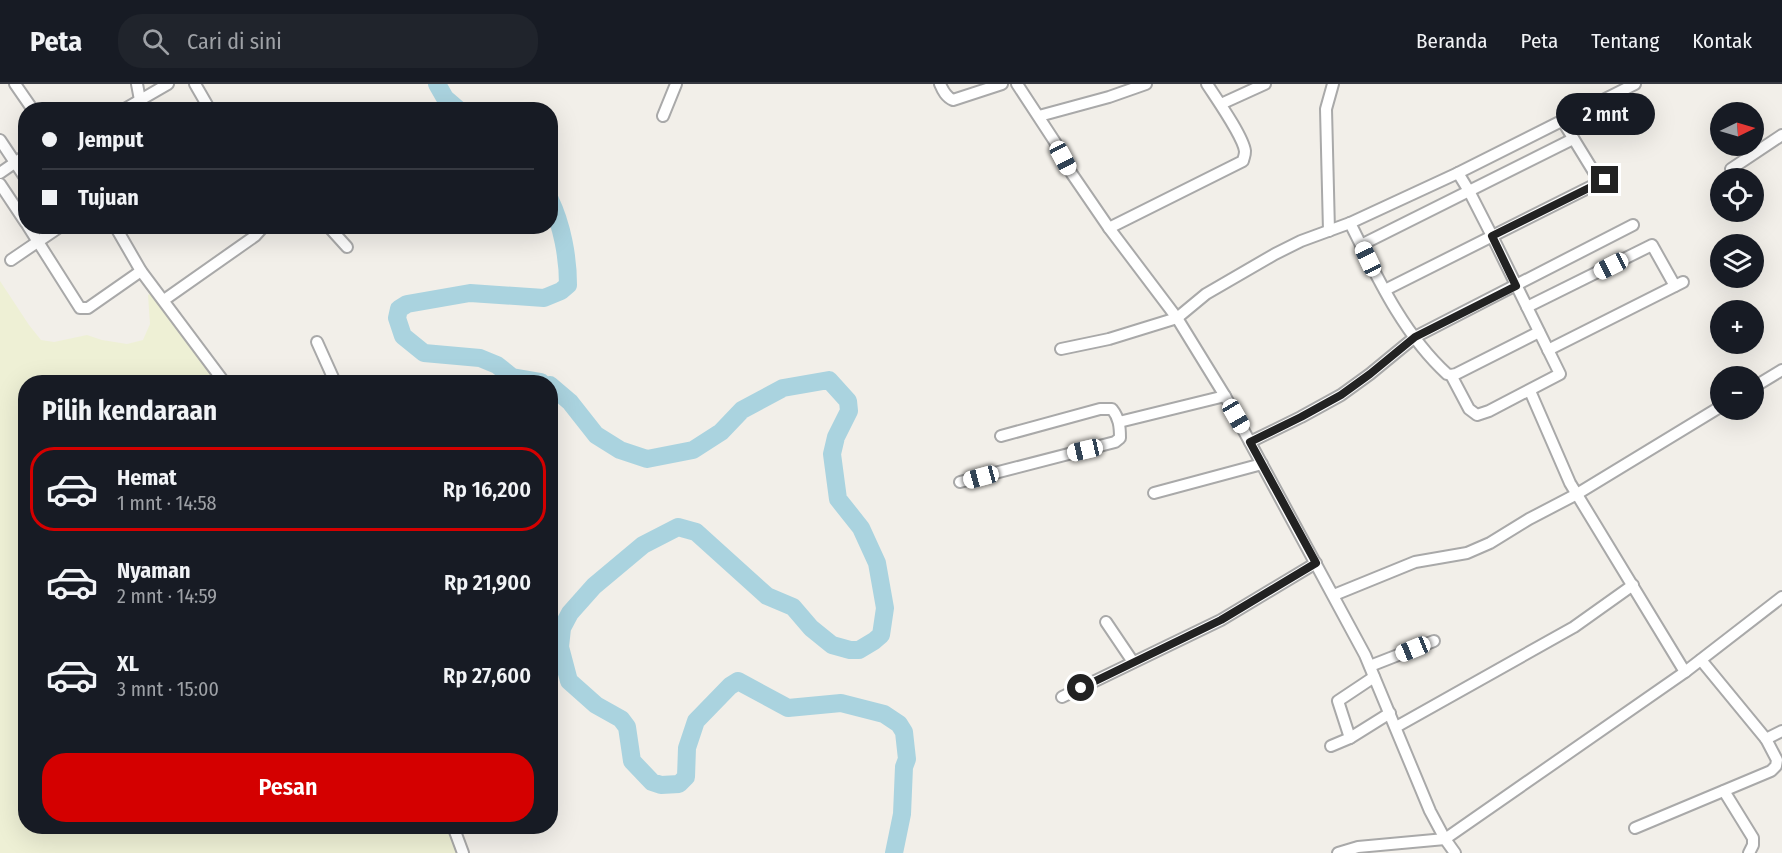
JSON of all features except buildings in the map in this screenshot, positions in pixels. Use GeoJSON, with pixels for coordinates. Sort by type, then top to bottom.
{"type":"FeatureCollection","features":[{"type":"Feature","properties":{"kind":"street"},"geometry":{"type":"LineString","coordinates":[[15,84],[27,102]]}},
{"type":"Feature","properties":{"kind":"street"},"geometry":{"type":"LineString","coordinates":[[137,84],[140,100]]}},
{"type":"Feature","properties":{"kind":"street"},"geometry":{"type":"LineString","coordinates":[[137,102],[168,84]]}},
{"type":"Feature","properties":{"kind":"street"},"geometry":{"type":"LineString","coordinates":[[195,84],[205,102]]}},
{"type":"Feature","properties":{"kind":"street"},"geometry":{"type":"LineString","coordinates":[[663,116],[676,84]]}},
{"type":"Feature","properties":{"kind":"street"},"geometry":{"type":"LineString","coordinates":[[940,84],[948,98],[953,100],[1002,84]]}},
{"type":"Feature","properties":{"kind":"street"},"geometry":{"type":"LineString","coordinates":[[1018,84],[1055,142],[1072,174],[1109,228],[1177,318],[1225,396],[1334,595],[1372,672],[1430,811],[1455,853]]}},
{"type":"Feature","properties":{"kind":"street"},"geometry":{"type":"LineString","coordinates":[[1039,116],[1109,97],[1146,84]]}},
{"type":"Feature","properties":{"kind":"street"},"geometry":{"type":"LineString","coordinates":[[1109,228],[1243,160],[1245,154],[1243,144],[1207,84]]}},
{"type":"Feature","properties":{"kind":"street"},"geometry":{"type":"LineString","coordinates":[[1221,104],[1266,84]]}},
{"type":"Feature","properties":{"kind":"street"},"geometry":{"type":"LineString","coordinates":[[1329,231],[1326,109],[1333,84]]}},
{"type":"Feature","properties":{"kind":"street"},"geometry":{"type":"LineString","coordinates":[[1061,349],[1109,339],[1177,318],[1206,294],[1301,241],[1350,223],[1458,173],[1635,84]]}},
{"type":"Feature","properties":{"kind":"street"},"geometry":{"type":"LineString","coordinates":[[1384,290],[1604,180],[1573,139],[1562,120]]}},
{"type":"Feature","properties":{"kind":"street"},"geometry":{"type":"LineString","coordinates":[[1732,168],[1782,135]]}},
{"type":"Feature","properties":{"kind":"street"},"geometry":{"type":"LineString","coordinates":[[1361,245],[1573,139]]}},
{"type":"Feature","properties":{"kind":"street"},"geometry":{"type":"LineString","coordinates":[[0,140],[18,167]]}},
{"type":"Feature","properties":{"kind":"street"},"geometry":{"type":"LineString","coordinates":[[0,173],[18,161]]}},
{"type":"Feature","properties":{"kind":"street"},"geometry":{"type":"LineString","coordinates":[[1451,375],[1469,409],[1477,415],[1560,375],[1492,236],[1458,173]]}},
{"type":"Feature","properties":{"kind":"street"},"geometry":{"type":"LineString","coordinates":[[0,184],[18,211]]}},
{"type":"Feature","properties":{"kind":"street"},"geometry":{"type":"LineString","coordinates":[[1350,223],[1384,290],[1426,355],[1447,374],[1456,374],[1539,332]]}},
{"type":"Feature","properties":{"kind":"street"},"geometry":{"type":"LineString","coordinates":[[1250,442],[1341,395],[1415,337],[1633,225]]}},
{"type":"Feature","properties":{"kind":"street"},"geometry":{"type":"LineString","coordinates":[[33,234],[80,308],[88,308],[141,271]]}},
{"type":"Feature","properties":{"kind":"street"},"geometry":{"type":"LineString","coordinates":[[11,260],[48,234]]}},
{"type":"Feature","properties":{"kind":"street"},"geometry":{"type":"LineString","coordinates":[[120,234],[141,271],[219,375]]}},
{"type":"Feature","properties":{"kind":"street"},"geometry":{"type":"LineString","coordinates":[[164,300],[257,234]]}},
{"type":"Feature","properties":{"kind":"street"},"geometry":{"type":"LineString","coordinates":[[335,234],[347,247]]}},
{"type":"Feature","properties":{"kind":"street"},"geometry":{"type":"LineString","coordinates":[[1527,307],[1652,245],[1679,284],[1548,350]]}},
{"type":"Feature","properties":{"kind":"street"},"geometry":{"type":"LineString","coordinates":[[317,342],[332,375]]}},
{"type":"Feature","properties":{"kind":"street"},"geometry":{"type":"LineString","coordinates":[[1764,381],[1782,370]]}},
{"type":"Feature","properties":{"kind":"street"},"geometry":{"type":"LineString","coordinates":[[1530,391],[1570,483],[1686,672]]}},
{"type":"Feature","properties":{"kind":"street"},"geometry":{"type":"LineString","coordinates":[[1119,422],[1225,396]]}},
{"type":"Feature","properties":{"kind":"street"},"geometry":{"type":"LineString","coordinates":[[960,482],[1115,442],[1120,438],[1119,422],[1112,409],[1100,409],[1001,436]]}},
{"type":"Feature","properties":{"kind":"street"},"geometry":{"type":"LineString","coordinates":[[1334,595],[1415,562],[1467,554],[1490,543],[1577,494],[1710,413]]}},
{"type":"Feature","properties":{"kind":"street"},"geometry":{"type":"LineString","coordinates":[[1154,493],[1262,464]]}},
{"type":"Feature","properties":{"kind":"street"},"geometry":{"type":"LineString","coordinates":[[1062,697],[1221,620],[1316,563]]}},
{"type":"Feature","properties":{"kind":"street"},"geometry":{"type":"LineString","coordinates":[[1396,727],[1574,627],[1633,585]]}},
{"type":"Feature","properties":{"kind":"street"},"geometry":{"type":"LineString","coordinates":[[1338,853],[1411,848],[1445,839],[1686,672],[1782,597]]}},
{"type":"Feature","properties":{"kind":"street"},"geometry":{"type":"LineString","coordinates":[[1106,622],[1133,662]]}},
{"type":"Feature","properties":{"kind":"street"},"geometry":{"type":"LineString","coordinates":[[1350,738],[1338,701],[1372,672],[1434,641]]}},
{"type":"Feature","properties":{"kind":"street"},"geometry":{"type":"LineString","coordinates":[[1635,828],[1771,771],[1776,766],[1777,759],[1766,739],[1701,660]]}},
{"type":"Feature","properties":{"kind":"street"},"geometry":{"type":"LineString","coordinates":[[1331,746],[1350,738],[1390,714]]}},
{"type":"Feature","properties":{"kind":"street"},"geometry":{"type":"LineString","coordinates":[[1766,739],[1782,730]]}},
{"type":"Feature","properties":{"kind":"street"},"geometry":{"type":"LineString","coordinates":[[1724,791],[1753,838],[1753,845],[1749,853]]}},
{"type":"Feature","properties":{"kind":"street"},"geometry":{"type":"LineString","coordinates":[[456,834],[463,853]]}},
{"type":"Feature","properties":{"kind":"green space"},"geometry":{"type":"Polygon","coordinates":[[[0,281],[41,340],[54,342],[87,335],[127,344],[143,340],[150,324],[148,295],[152,293],[212,375],[18,375],[18,834],[450,834],[457,853],[0,853],[0,281]]]}},
{"type":"Feature","properties":{"kind":"waterway"},"geometry":{"type":"LineString","coordinates":[[437,84],[450,102]]}},
{"type":"Feature","properties":{"kind":"waterway"},"geometry":{"type":"LineString","coordinates":[[510,375],[497,365],[480,358],[424,353],[403,336],[397,318],[399,309],[407,304],[470,293],[544,298],[561,291],[568,285],[564,241],[558,221]]}},
{"type":"Feature","properties":{"kind":"waterway"},"geometry":{"type":"LineString","coordinates":[[558,392],[570,402],[596,435],[620,450],[647,459],[693,450],[721,432],[742,410],[783,388],[829,380],[848,401],[849,411],[836,437],[832,454],[838,499],[861,528],[877,563],[885,608],[881,635],[874,641],[859,650],[832,645],[811,628],[793,607],[767,596],[696,532],[678,527],[643,545],[594,586],[570,613],[562,628],[560,647],[569,681],[596,705],[621,719],[627,727],[632,761],[652,782],[661,785],[679,784],[686,777],[687,748],[696,721],[730,686],[738,681],[788,708],[841,703],[884,714],[899,724],[904,732],[907,759],[904,767],[902,814],[894,853]]}},
{"type":"Feature","properties":{"kind":"route"},"geometry":{"type":"LineString","coordinates":[[1081,688],[1221,620],[1316,563],[1250,442],[1341,395],[1415,337],[1516,286],[1492,236],[1605,180]]}}]}
